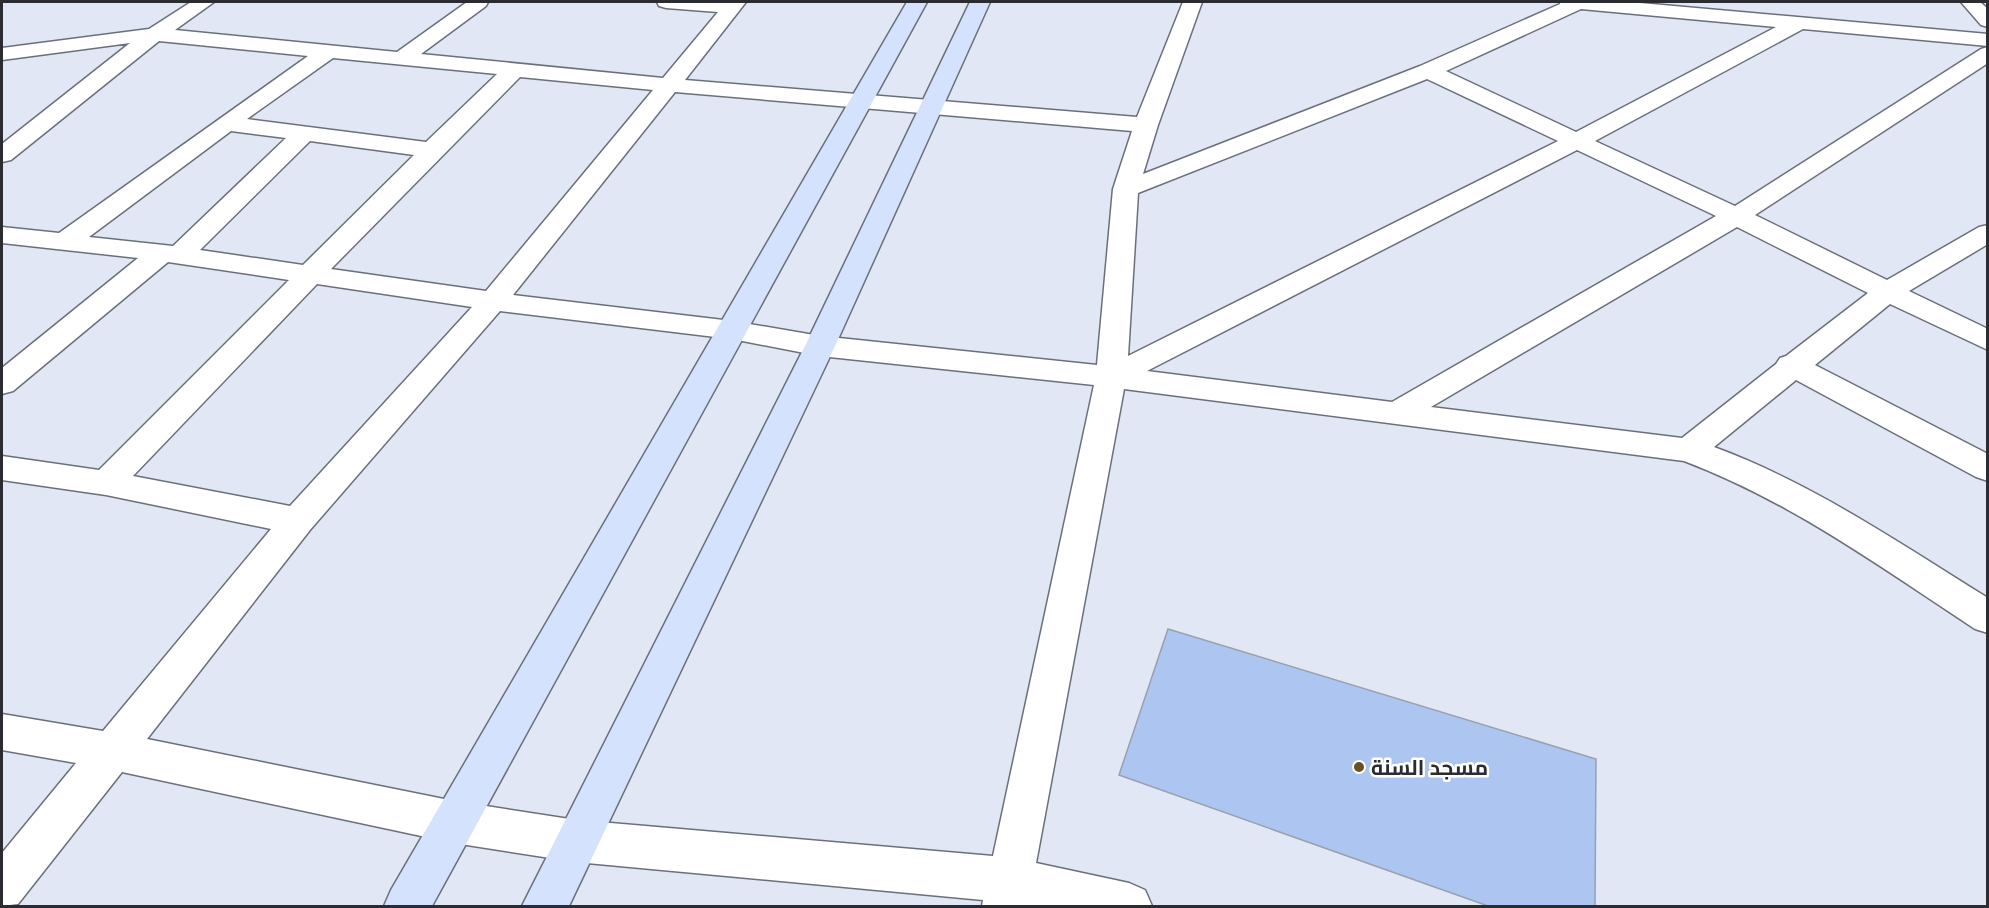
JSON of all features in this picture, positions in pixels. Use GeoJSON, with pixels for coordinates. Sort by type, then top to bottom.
{"type":"FeatureCollection","features":[{"type":"Feature","properties":{"kind":"street"},"geometry":{"type":"LineString","coordinates":[[4,151],[155,34],[204,2]]}},
{"type":"Feature","properties":{"kind":"street"},"geometry":{"type":"LineString","coordinates":[[402,58],[478,2]]}},
{"type":"Feature","properties":{"kind":"street"},"geometry":{"type":"LineString","coordinates":[[666,2],[735,4]]}},
{"type":"Feature","properties":{"kind":"street"},"geometry":{"type":"LineString","coordinates":[[407,906],[916,2]]}},
{"type":"Feature","properties":{"kind":"street"},"geometry":{"type":"LineString","coordinates":[[545,906],[820,346],[980,2]]}},
{"type":"Feature","properties":{"kind":"street"},"geometry":{"type":"LineString","coordinates":[[1007,893],[1111,377],[1126,189],[1146,125],[1193,2]]}},
{"type":"Feature","properties":{"kind":"street"},"geometry":{"type":"LineString","coordinates":[[1126,189],[1428,71],[1576,2],[1988,40]]}},
{"type":"Feature","properties":{"kind":"street"},"geometry":{"type":"LineString","coordinates":[[1970,2],[1988,21]]}},
{"type":"Feature","properties":{"kind":"street"},"geometry":{"type":"LineString","coordinates":[[2,888],[298,521],[493,302],[735,4]]}},
{"type":"Feature","properties":{"kind":"street"},"geometry":{"type":"LineString","coordinates":[[1111,377],[1577,141],[1799,23]]}},
{"type":"Feature","properties":{"kind":"street"},"geometry":{"type":"LineString","coordinates":[[2,54],[155,34],[669,86],[1146,125]]}},
{"type":"Feature","properties":{"kind":"street"},"geometry":{"type":"LineString","coordinates":[[63,243],[226,123],[329,51]]}},
{"type":"Feature","properties":{"kind":"street"},"geometry":{"type":"LineString","coordinates":[[1398,412],[1736,216],[1988,53]]}},
{"type":"Feature","properties":{"kind":"street"},"geometry":{"type":"LineString","coordinates":[[106,483],[308,274],[514,70]]}},
{"type":"Feature","properties":{"kind":"street"},"geometry":{"type":"LineString","coordinates":[[1428,71],[1736,216],[1988,341]]}},
{"type":"Feature","properties":{"kind":"street"},"geometry":{"type":"LineString","coordinates":[[226,123],[432,150]]}},
{"type":"Feature","properties":{"kind":"street"},"geometry":{"type":"LineString","coordinates":[[2,384],[171,254],[306,132]]}},
{"type":"Feature","properties":{"kind":"street"},"geometry":{"type":"LineString","coordinates":[[1688,450],[1791,365],[1888,291],[1988,233]]}},
{"type":"Feature","properties":{"kind":"street"},"geometry":{"type":"LineString","coordinates":[[2,235],[171,254],[493,302],[732,330],[820,346],[1111,377],[1688,450],[1756,476],[1808,505],[1988,618]]}},
{"type":"Feature","properties":{"kind":"street"},"geometry":{"type":"LineString","coordinates":[[1791,365],[1988,469]]}},
{"type":"Feature","properties":{"kind":"street"},"geometry":{"type":"LineString","coordinates":[[2,468],[106,483],[298,521]]}},
{"type":"Feature","properties":{"kind":"street"},"geometry":{"type":"LineString","coordinates":[[2,732],[111,751],[454,822],[576,841],[1129,906]]}},
{"type":"Feature","properties":{"kind":"building","name":"مسجد السنة"},"geometry":{"type":"Polygon","coordinates":[[[1168,629],[1596,759],[1595,906],[1488,906],[1119,775],[1168,629]]]}},
{"type":"Feature","properties":{"kind":"place","name":"مسجد السنة"},"geometry":{"type":"Point","coordinates":[1359,767]}}]}
